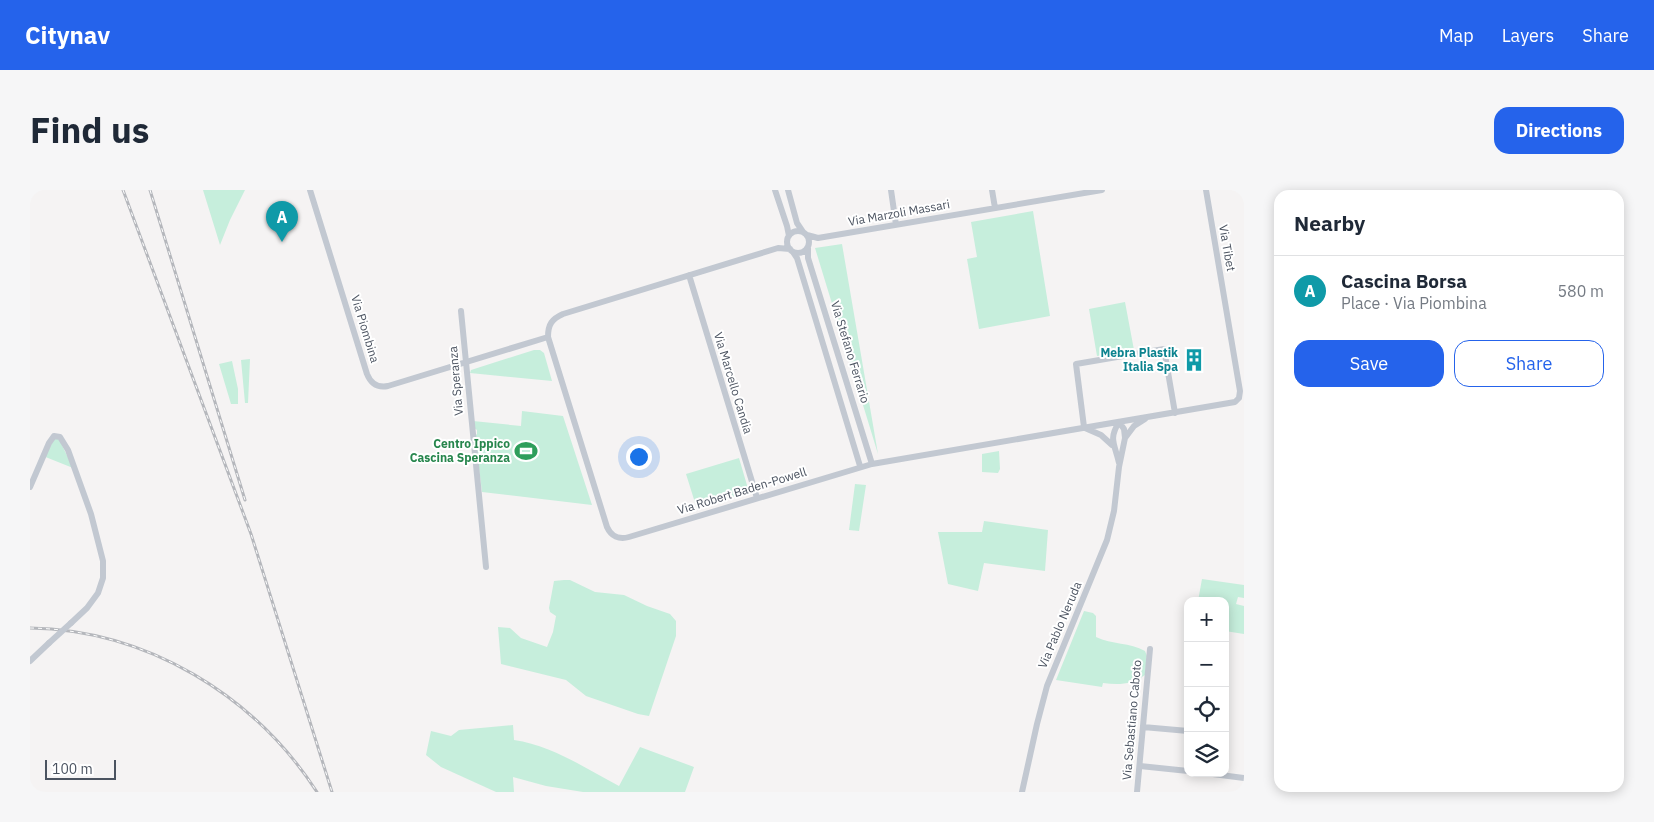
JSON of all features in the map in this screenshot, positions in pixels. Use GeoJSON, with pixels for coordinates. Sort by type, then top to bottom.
{"type":"FeatureCollection","features":[{"type":"Feature","properties":{"kind":"street","name":"Via Piombina"},"geometry":{"type":"LineString","coordinates":[[310,190],[368,376],[371,381],[379,386],[386,386],[548,337]]}},
{"type":"Feature","properties":{"kind":"street"},"geometry":{"type":"LineString","coordinates":[[776,190],[787,226],[788,243],[791,250]]}},
{"type":"Feature","properties":{"kind":"street"},"geometry":{"type":"LineString","coordinates":[[548,337],[550,324],[563,314],[778,248],[799,253],[808,246],[805,234],[797,223],[788,190]]}},
{"type":"Feature","properties":{"kind":"street"},"geometry":{"type":"LineString","coordinates":[[890,190],[896,225]]}},
{"type":"Feature","properties":{"kind":"street"},"geometry":{"type":"LineString","coordinates":[[992,190],[995,208]]}},
{"type":"Feature","properties":{"kind":"street","name":"Via Marzoli Massari"},"geometry":{"type":"LineString","coordinates":[[805,234],[818,238],[1102,190]]}},
{"type":"Feature","properties":{"kind":"street","name":"Via Tibet"},"geometry":{"type":"LineString","coordinates":[[1206,190],[1240,398]]}},
{"type":"Feature","properties":{"kind":"street"},"geometry":{"type":"LineString","coordinates":[[778,248],[794,232],[805,234]]}},
{"type":"Feature","properties":{"kind":"street","name":"Via Marzoli Massari"},"geometry":{"type":"LineString","coordinates":[[808,246],[818,238]]}},
{"type":"Feature","properties":{"kind":"street","name":"Via Stefano Ferrario"},"geometry":{"type":"LineString","coordinates":[[808,246],[808,258],[872,464]]}},
{"type":"Feature","properties":{"kind":"street","name":"Via Stefano Ferrario"},"geometry":{"type":"LineString","coordinates":[[791,250],[798,261],[860,466]]}},
{"type":"Feature","properties":{"kind":"street","name":"Via Marcello Candia"},"geometry":{"type":"LineString","coordinates":[[689,275],[757,498]]}},
{"type":"Feature","properties":{"kind":"street","name":"Via Speranza"},"geometry":{"type":"LineString","coordinates":[[461,311],[486,567]]}},
{"type":"Feature","properties":{"kind":"street","name":"Via Robert Baden-Powell"},"geometry":{"type":"LineString","coordinates":[[548,337],[604,517],[609,530],[614,535],[622,538],[629,538],[860,466],[1084,427],[1232,404],[1240,398]]}},
{"type":"Feature","properties":{"kind":"street"},"geometry":{"type":"LineString","coordinates":[[1120,467],[1112,445],[1101,435],[1084,427],[1076,364],[1164,349],[1175,413]]}},
{"type":"Feature","properties":{"kind":"street"},"geometry":{"type":"LineString","coordinates":[[1125,438],[1134,426],[1146,418]]}},
{"type":"Feature","properties":{"kind":"street"},"geometry":{"type":"LineString","coordinates":[[1112,445],[1114,432],[1119,422],[1124,429],[1125,438]]}},
{"type":"Feature","properties":{"kind":"street"},"geometry":{"type":"LineString","coordinates":[[30,486],[49,443],[54,436],[60,437],[68,450],[91,514],[103,561],[103,578],[98,593],[87,608],[30,661]]}},
{"type":"Feature","properties":{"kind":"street","name":"Via Pablo Neruda"},"geometry":{"type":"LineString","coordinates":[[1022,792],[1047,686],[1106,540],[1114,511],[1125,438]]}},
{"type":"Feature","properties":{"kind":"street","name":"Via Sebastiano Caboto"},"geometry":{"type":"LineString","coordinates":[[1137,792],[1150,650]]}},
{"type":"Feature","properties":{"kind":"street"},"geometry":{"type":"LineString","coordinates":[[1143,727],[1184,731]]}},
{"type":"Feature","properties":{"kind":"street"},"geometry":{"type":"LineString","coordinates":[[1140,766],[1184,771]]}},
{"type":"Feature","properties":{"kind":"street"},"geometry":{"type":"LineString","coordinates":[[1229,776],[1244,778]]}},
{"type":"Feature","properties":{"kind":"green space"},"geometry":{"type":"Polygon","coordinates":[[[203,190],[245,190],[220,245],[203,190]]]}},
{"type":"Feature","properties":{"kind":"green space"},"geometry":{"type":"Polygon","coordinates":[[[1033,211],[1050,316],[979,329],[967,259],[977,257],[971,222],[1033,211]]]}},
{"type":"Feature","properties":{"kind":"green space"},"geometry":{"type":"Polygon","coordinates":[[[842,244],[878,454],[815,248],[842,244]]]}},
{"type":"Feature","properties":{"kind":"green space"},"geometry":{"type":"Polygon","coordinates":[[[1125,302],[1134,350],[1097,356],[1089,309],[1125,302]]]}},
{"type":"Feature","properties":{"kind":"green space"},"geometry":{"type":"Polygon","coordinates":[[[534,350],[540,350],[544,353],[552,381],[470,373],[471,370],[534,350]]]}},
{"type":"Feature","properties":{"kind":"green space"},"geometry":{"type":"Polygon","coordinates":[[[250,359],[248,403],[245,403],[241,360],[250,359]]]}},
{"type":"Feature","properties":{"kind":"green space"},"geometry":{"type":"Polygon","coordinates":[[[232,361],[238,389],[238,404],[231,404],[219,364],[232,361]]]}},
{"type":"Feature","properties":{"kind":"green space","name":"Centro Ippico Cascina Speranza"},"geometry":{"type":"Polygon","coordinates":[[[522,411],[563,416],[592,505],[482,492],[475,436],[477,430],[474,428],[473,421],[521,426],[522,411]]]}},
{"type":"Feature","properties":{"kind":"green space"},"geometry":{"type":"Polygon","coordinates":[[[55,438],[59,439],[73,468],[43,456],[55,438]]]}},
{"type":"Feature","properties":{"kind":"green space"},"geometry":{"type":"Polygon","coordinates":[[[999,451],[1000,469],[998,473],[982,472],[982,454],[999,451]]]}},
{"type":"Feature","properties":{"kind":"green space"},"geometry":{"type":"Polygon","coordinates":[[[739,458],[749,492],[697,509],[686,474],[739,458]]]}},
{"type":"Feature","properties":{"kind":"green space"},"geometry":{"type":"Polygon","coordinates":[[[855,484],[866,485],[859,531],[849,530],[855,484]]]}},
{"type":"Feature","properties":{"kind":"green space"},"geometry":{"type":"Polygon","coordinates":[[[984,521],[1048,530],[1045,571],[984,563],[978,591],[948,584],[938,532],[982,532],[984,521]]]}},
{"type":"Feature","properties":{"kind":"green space"},"geometry":{"type":"Polygon","coordinates":[[[1202,579],[1244,585],[1244,598],[1238,597],[1236,604],[1244,606],[1244,634],[1229,632],[1229,597],[1199,597],[1202,579]]]}},
{"type":"Feature","properties":{"kind":"green space"},"geometry":{"type":"Polygon","coordinates":[[[570,580],[595,592],[624,595],[670,614],[676,621],[676,636],[649,716],[586,696],[566,680],[501,664],[498,627],[510,628],[521,638],[547,647],[553,632],[556,616],[550,612],[549,608],[554,581],[570,580]]]}},
{"type":"Feature","properties":{"kind":"green space"},"geometry":{"type":"Polygon","coordinates":[[[1084,611],[1093,613],[1096,616],[1096,637],[1133,646],[1145,651],[1147,656],[1145,675],[1125,684],[1103,683],[1102,687],[1056,680],[1084,611]]]}},
{"type":"Feature","properties":{"kind":"green space"},"geometry":{"type":"Polygon","coordinates":[[[513,725],[514,740],[555,752],[619,786],[640,747],[694,767],[685,792],[583,792],[546,786],[513,777],[514,792],[496,792],[441,767],[426,755],[431,731],[451,736],[459,730],[513,725]]]}},
{"type":"Feature","properties":{"kind":"railway"},"geometry":{"type":"LineString","coordinates":[[123,190],[251,534],[332,792]]}},
{"type":"Feature","properties":{"kind":"railway"},"geometry":{"type":"LineString","coordinates":[[150,190],[245,500]]}},
{"type":"Feature","properties":{"kind":"railway"},"geometry":{"type":"LineString","coordinates":[[30,628],[73,632],[115,641],[156,655],[194,674],[229,698],[262,726],[291,757],[317,792]]}},
{"type":"Feature","properties":{"kind":"place","name":"Cascina Borsa"},"geometry":{"type":"Point","coordinates":[282,242]}},
{"type":"Feature","properties":{"kind":"place","name":"Mebra Plastik Italia Spa"},"geometry":{"type":"Point","coordinates":[1194,360]}},
{"type":"Feature","properties":{"kind":"place","name":"Centro Ippico Cascina Speranza"},"geometry":{"type":"Point","coordinates":[526,451]}}]}
